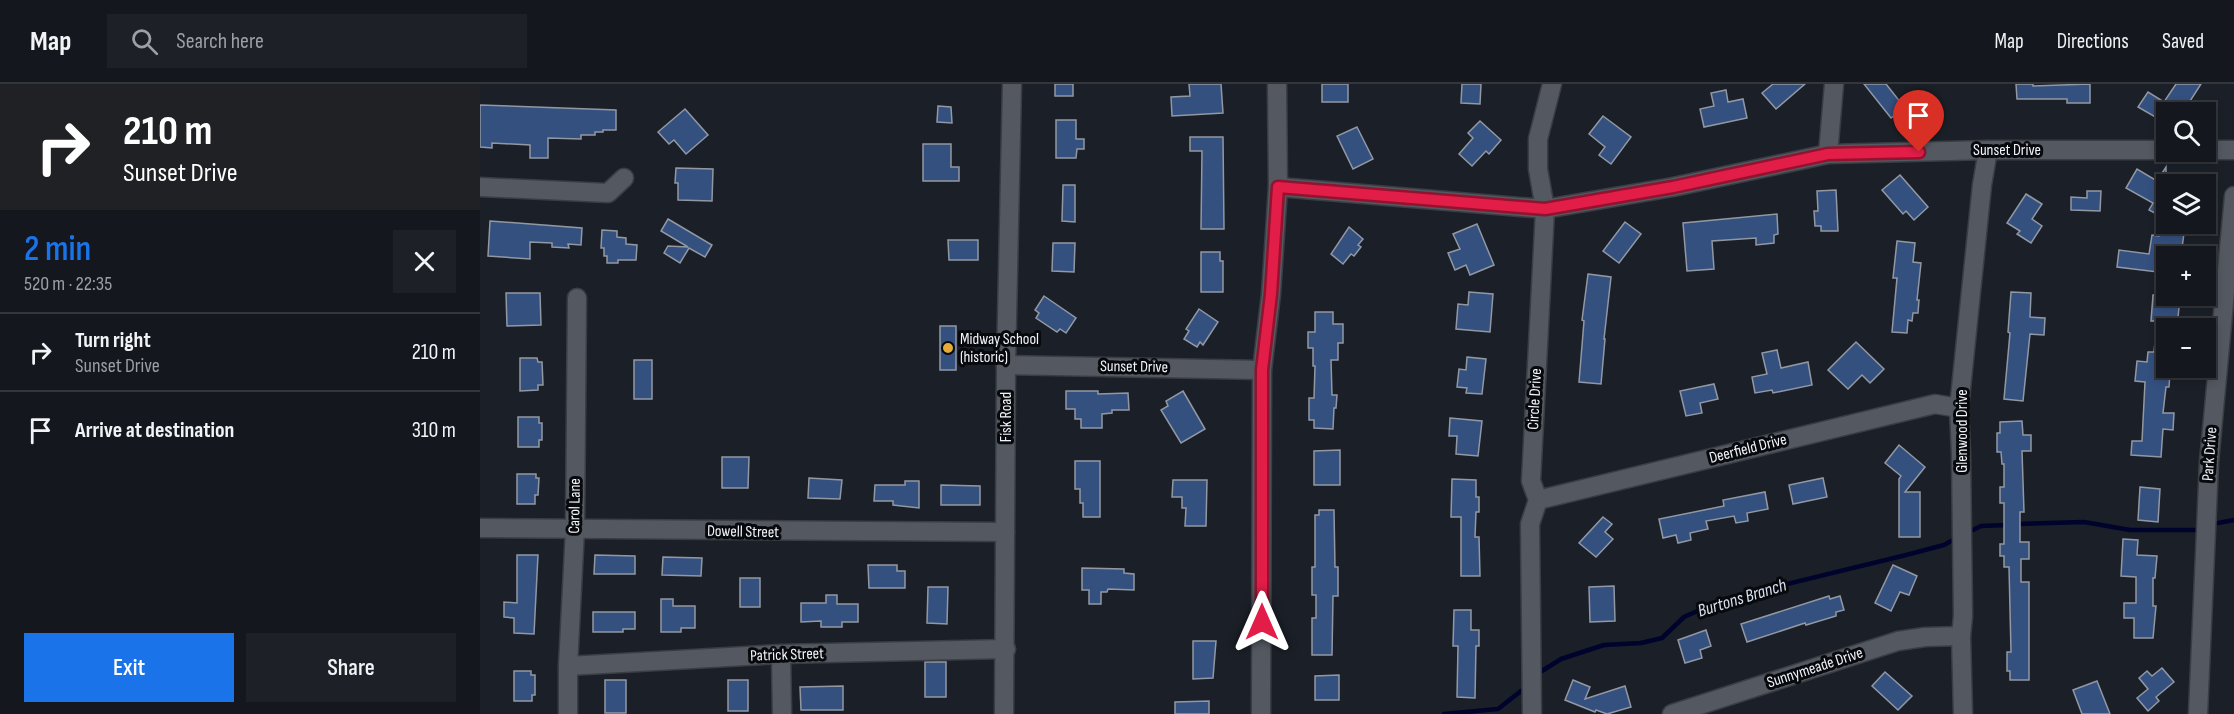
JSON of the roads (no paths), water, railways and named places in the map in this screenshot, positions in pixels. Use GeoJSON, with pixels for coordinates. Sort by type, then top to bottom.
{"type":"FeatureCollection","features":[{"type":"Feature","properties":{"kind":"street","name":"Fisk Road"},"geometry":{"type":"LineString","coordinates":[[1004,714],[1006,365],[1012,84]]}},
{"type":"Feature","properties":{"kind":"street"},"geometry":{"type":"LineString","coordinates":[[1261,714],[1262,370],[1271,294],[1278,187],[1277,84]]}},
{"type":"Feature","properties":{"kind":"street","name":"Circle Drive"},"geometry":{"type":"LineString","coordinates":[[1532,714],[1530,524],[1538,500],[1531,481],[1545,209],[1538,169],[1538,139],[1552,84]]}},
{"type":"Feature","properties":{"kind":"street"},"geometry":{"type":"LineString","coordinates":[[1828,154],[1834,84]]}},
{"type":"Feature","properties":{"kind":"street","name":"Sunset Drive"},"geometry":{"type":"LineString","coordinates":[[1278,187],[1545,209],[1673,187],[1828,154],[1988,150],[2156,150]]}},
{"type":"Feature","properties":{"kind":"street","name":"Glenwood Drive"},"geometry":{"type":"LineString","coordinates":[[1963,714],[1959,408],[1982,185],[1988,150]]}},
{"type":"Feature","properties":{"kind":"street"},"geometry":{"type":"LineString","coordinates":[[2216,150],[2234,150]]}},
{"type":"Feature","properties":{"kind":"street"},"geometry":{"type":"LineString","coordinates":[[480,187],[608,193],[624,178]]}},
{"type":"Feature","properties":{"kind":"street","name":"Park Drive"},"geometry":{"type":"LineString","coordinates":[[2198,714],[2209,462],[2234,195]]}},
{"type":"Feature","properties":{"kind":"street","name":"Carol Lane"},"geometry":{"type":"LineString","coordinates":[[568,714],[568,666],[575,530],[577,298]]}},
{"type":"Feature","properties":{"kind":"street","name":"Sunset Drive"},"geometry":{"type":"LineString","coordinates":[[1006,365],[1262,370]]}},
{"type":"Feature","properties":{"kind":"street","name":"Deerfield Drive"},"geometry":{"type":"LineString","coordinates":[[1538,500],[1935,404],[1959,408]]}},
{"type":"Feature","properties":{"kind":"street","name":"Dowell Street"},"geometry":{"type":"LineString","coordinates":[[480,528],[1005,532]]}},
{"type":"Feature","properties":{"kind":"street","name":"Sunnymeade Drive"},"geometry":{"type":"LineString","coordinates":[[1672,714],[1899,641],[1925,637],[1961,636]]}},
{"type":"Feature","properties":{"kind":"street","name":"Patrick Street"},"geometry":{"type":"LineString","coordinates":[[568,666],[781,654],[1005,650]]}},
{"type":"Feature","properties":{"kind":"street"},"geometry":{"type":"LineString","coordinates":[[781,654],[782,714]]}},
{"type":"Feature","properties":{"kind":"waterway","name":"Burtons Branch"},"geometry":{"type":"LineString","coordinates":[[2218,523],[2234,520]]}},
{"type":"Feature","properties":{"kind":"waterway","name":"Burtons Branch"},"geometry":{"type":"LineString","coordinates":[[2016,524],[2084,522],[2130,530],[2195,530]]}},
{"type":"Feature","properties":{"kind":"waterway","name":"Burtons Branch"},"geometry":{"type":"LineString","coordinates":[[1973,530],[1981,526],[2007,525]]}},
{"type":"Feature","properties":{"kind":"waterway","name":"Burtons Branch"},"geometry":{"type":"LineString","coordinates":[[1542,671],[1561,659],[1604,645],[1641,643],[1662,638],[1684,617],[1722,600],[1906,555],[1951,541]]}},
{"type":"Feature","properties":{"kind":"waterway","name":"Burtons Branch"},"geometry":{"type":"LineString","coordinates":[[1444,714],[1498,709],[1521,691]]}},
{"type":"Feature","properties":{"kind":"place","name":"Midway School (historic)"},"geometry":{"type":"Point","coordinates":[948,348]}}]}
